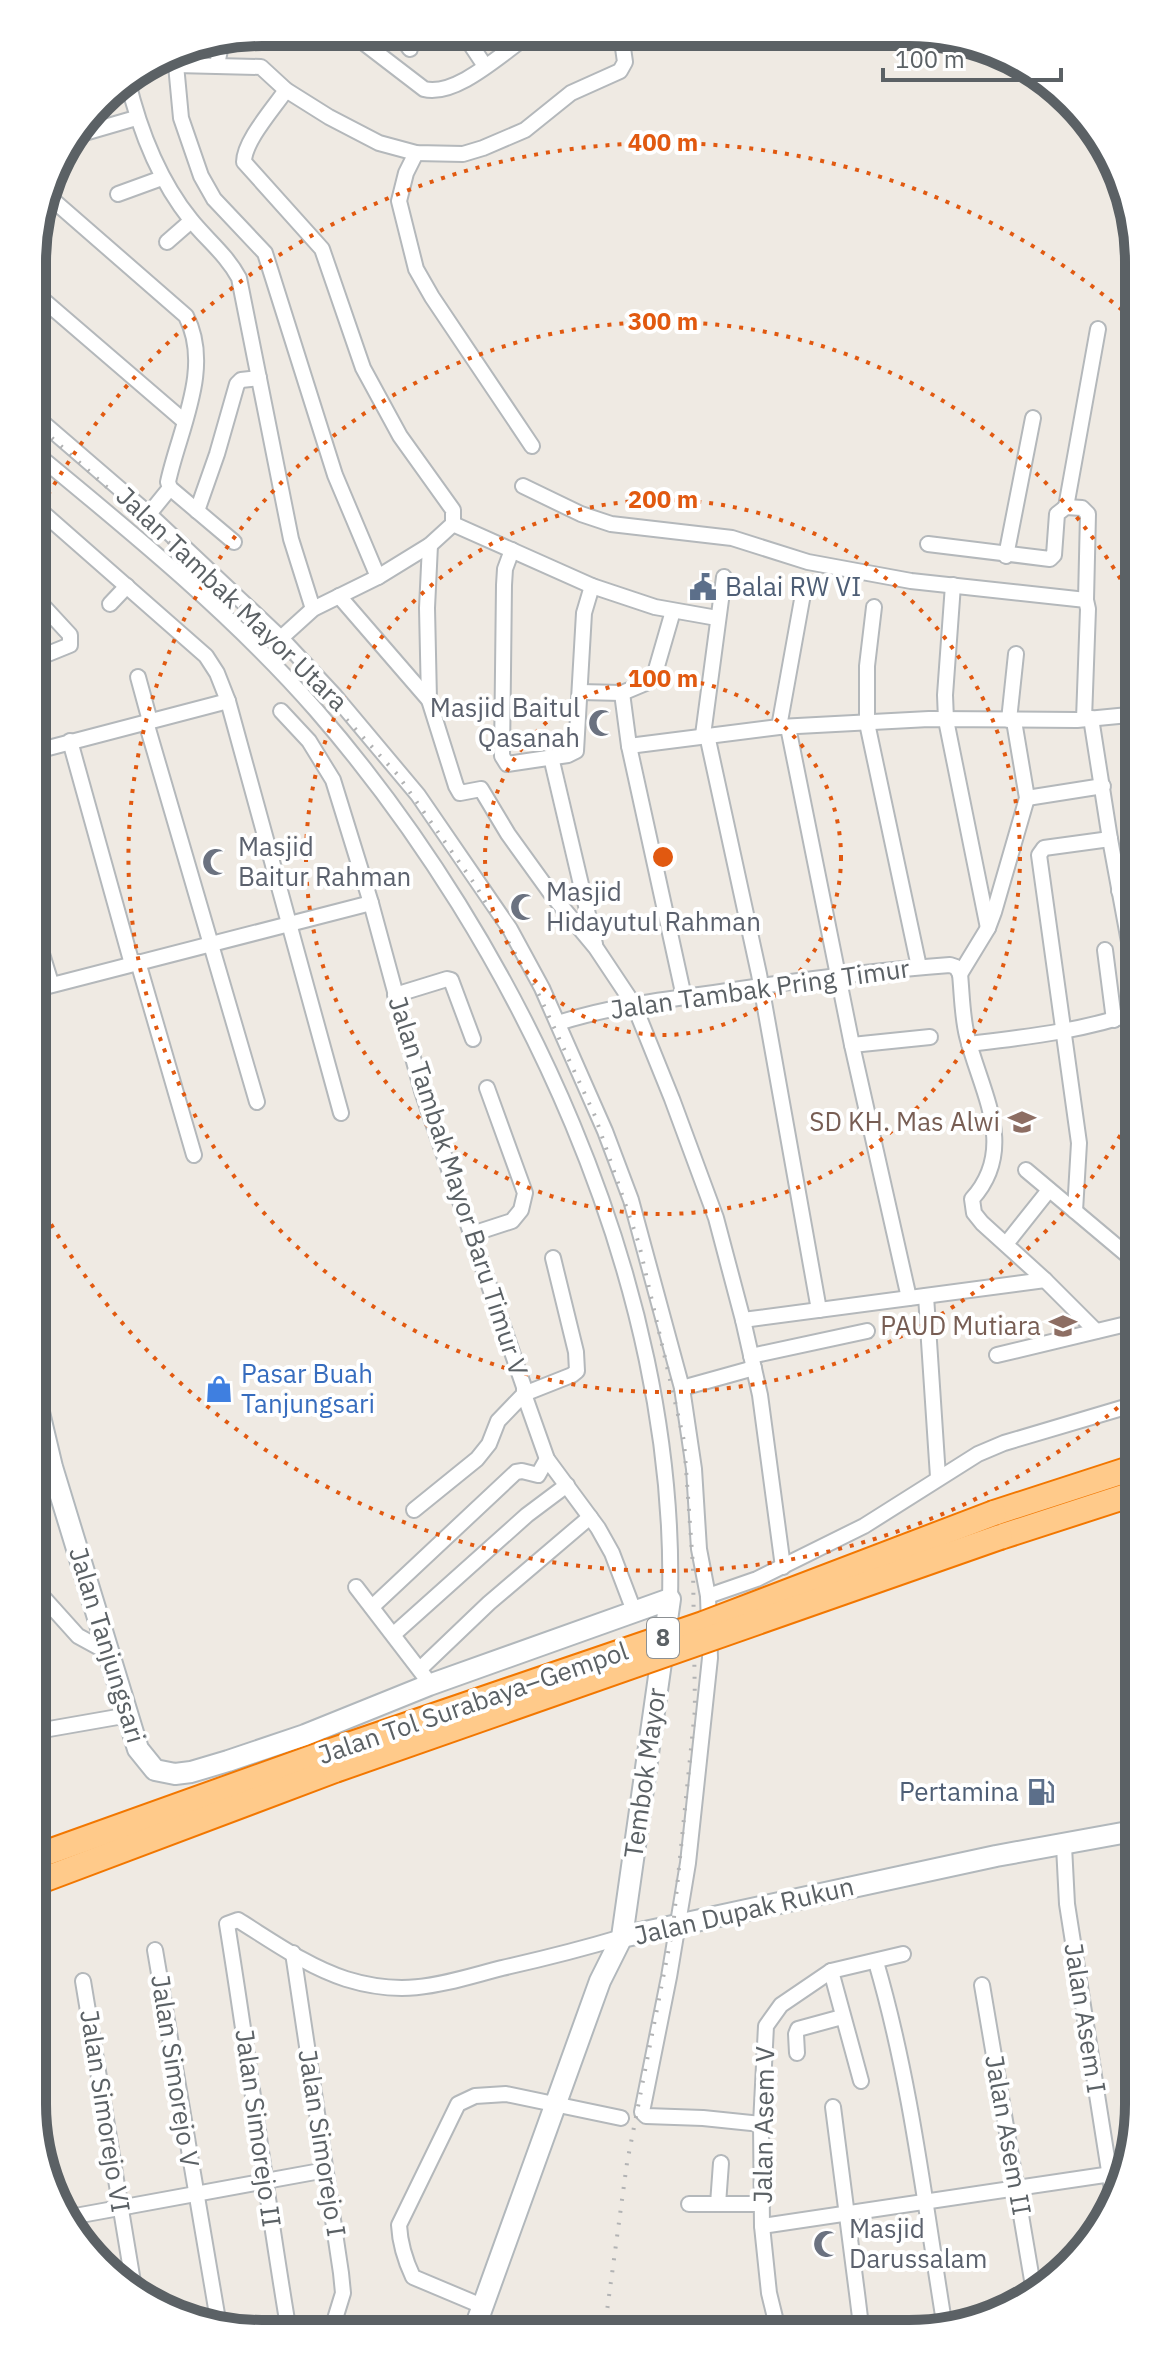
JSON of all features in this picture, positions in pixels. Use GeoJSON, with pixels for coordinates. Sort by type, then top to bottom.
{"type":"FeatureCollection","features":[{"type":"Feature","properties":{"kind":"highway","name":"Jalan Tol Surabaya–Gempol"},"geometry":{"type":"LineString","coordinates":[[46,1878],[332,1761],[994,1513],[1125,1471]]}},
{"type":"Feature","properties":{"kind":"highway","name":"Jalan Tol Surabaya–Gempol"},"geometry":{"type":"LineString","coordinates":[[46,1853],[1125,1497]]}},
{"type":"Feature","properties":{"kind":"main road","name":"Jalan Tanjungsari"},"geometry":{"type":"LineString","coordinates":[[46,1479],[111,1654],[138,1749],[155,1770],[175,1774],[191,1772],[305,1735],[425,1676]]}},
{"type":"Feature","properties":{"kind":"main road"},"geometry":{"type":"LineString","coordinates":[[425,1676],[670,1599]]}},
{"type":"Feature","properties":{"kind":"main road","name":"Tembok Mayor"},"geometry":{"type":"LineString","coordinates":[[622,1937],[670,1599]]}},
{"type":"Feature","properties":{"kind":"main road","name":"Jalan Dupak Rukun"},"geometry":{"type":"LineString","coordinates":[[477,2320],[600,1981],[622,1937],[996,1856],[1125,1833]]}},
{"type":"Feature","properties":{"kind":"street"},"geometry":{"type":"LineString","coordinates":[[368,46],[424,89],[431,91],[444,90],[513,46]]}},
{"type":"Feature","properties":{"kind":"street"},"geometry":{"type":"LineString","coordinates":[[472,46],[485,66]]}},
{"type":"Feature","properties":{"kind":"street"},"geometry":{"type":"LineString","coordinates":[[179,62],[261,67],[286,90],[379,143],[416,153],[463,154],[525,130],[571,93],[624,68],[622,46]]}},
{"type":"Feature","properties":{"kind":"street"},"geometry":{"type":"LineString","coordinates":[[217,65],[220,50]]}},
{"type":"Feature","properties":{"kind":"street"},"geometry":{"type":"LineString","coordinates":[[170,66],[181,118],[201,176],[214,199],[265,253],[335,475],[378,577]]}},
{"type":"Feature","properties":{"kind":"street"},"geometry":{"type":"LineString","coordinates":[[281,638],[313,609],[378,577],[430,545],[453,524],[453,510],[400,436],[363,368],[322,249],[244,162],[243,157],[252,140],[286,90]]}},
{"type":"Feature","properties":{"kind":"street"},"geometry":{"type":"LineString","coordinates":[[130,92],[136,118],[162,178],[191,221],[219,248],[239,278],[291,539],[313,609]]}},
{"type":"Feature","properties":{"kind":"street"},"geometry":{"type":"LineString","coordinates":[[91,131],[136,118]]}},
{"type":"Feature","properties":{"kind":"street"},"geometry":{"type":"LineString","coordinates":[[416,153],[406,173],[399,201],[416,269],[532,446]]}},
{"type":"Feature","properties":{"kind":"street"},"geometry":{"type":"LineString","coordinates":[[118,194],[162,178]]}},
{"type":"Feature","properties":{"kind":"street"},"geometry":{"type":"LineString","coordinates":[[55,201],[186,316],[192,329],[195,374],[169,478],[170,488],[234,542]]}},
{"type":"Feature","properties":{"kind":"street"},"geometry":{"type":"LineString","coordinates":[[167,242],[191,221]]}},
{"type":"Feature","properties":{"kind":"street"},"geometry":{"type":"LineString","coordinates":[[46,302],[184,421]]}},
{"type":"Feature","properties":{"kind":"street"},"geometry":{"type":"LineString","coordinates":[[1066,507],[1098,329]]}},
{"type":"Feature","properties":{"kind":"street"},"geometry":{"type":"LineString","coordinates":[[197,511],[237,384],[241,380],[259,378]]}},
{"type":"Feature","properties":{"kind":"street"},"geometry":{"type":"LineString","coordinates":[[1006,556],[1033,418]]}},
{"type":"Feature","properties":{"kind":"street","name":"Jalan Tambak Mayor Utara"},"geometry":{"type":"LineString","coordinates":[[46,425],[149,514],[281,638],[335,696],[418,795],[510,929],[542,988],[605,1131],[631,1200],[682,1388],[694,1469],[699,1549],[708,1596],[710,1658],[697,1785],[678,1926],[642,2112],[646,2116],[761,2124]]}},
{"type":"Feature","properties":{"kind":"street"},"geometry":{"type":"LineString","coordinates":[[46,462],[169,567],[255,647],[317,712],[423,847],[495,962],[575,1131],[633,1304],[655,1398],[666,1479],[670,1599]]}},
{"type":"Feature","properties":{"kind":"street"},"geometry":{"type":"LineString","coordinates":[[523,486],[581,514],[611,524],[732,538],[825,566],[911,581],[1086,600]]}},
{"type":"Feature","properties":{"kind":"street"},"geometry":{"type":"LineString","coordinates":[[149,514],[170,488]]}},
{"type":"Feature","properties":{"kind":"street"},"geometry":{"type":"LineString","coordinates":[[928,544],[1006,556],[1053,558],[1057,514],[1066,507],[1082,508],[1088,514],[1087,718],[1103,786],[1125,922]]}},
{"type":"Feature","properties":{"kind":"street"},"geometry":{"type":"LineString","coordinates":[[46,515],[206,656],[217,673],[228,701],[341,1113]]}},
{"type":"Feature","properties":{"kind":"street"},"geometry":{"type":"LineString","coordinates":[[453,524],[592,586],[673,611],[717,618]]}},
{"type":"Feature","properties":{"kind":"street"},"geometry":{"type":"LineString","coordinates":[[430,545],[427,608],[429,700],[458,790],[464,793],[481,789],[534,871],[596,948],[634,1005],[716,1218],[760,1395],[783,1567]]}},
{"type":"Feature","properties":{"kind":"street"},"geometry":{"type":"LineString","coordinates":[[512,550],[505,569],[504,585],[502,756],[507,764],[568,755],[576,751],[584,613],[592,586]]}},
{"type":"Feature","properties":{"kind":"street"},"geometry":{"type":"LineString","coordinates":[[724,577],[705,735],[761,986],[819,1310]]}},
{"type":"Feature","properties":{"kind":"street"},"geometry":{"type":"LineString","coordinates":[[953,585],[946,720],[988,928]]}},
{"type":"Feature","properties":{"kind":"street"},"geometry":{"type":"LineString","coordinates":[[110,604],[127,586]]}},
{"type":"Feature","properties":{"kind":"street"},"geometry":{"type":"LineString","coordinates":[[803,594],[783,727],[909,1298]]}},
{"type":"Feature","properties":{"kind":"street"},"geometry":{"type":"LineString","coordinates":[[339,596],[429,700]]}},
{"type":"Feature","properties":{"kind":"street"},"geometry":{"type":"LineString","coordinates":[[874,607],[867,666],[867,723],[919,967]]}},
{"type":"Feature","properties":{"kind":"street"},"geometry":{"type":"LineString","coordinates":[[46,609],[70,635],[70,645],[46,655]]}},
{"type":"Feature","properties":{"kind":"street"},"geometry":{"type":"LineString","coordinates":[[580,692],[622,693],[653,680],[673,611]]}},
{"type":"Feature","properties":{"kind":"street"},"geometry":{"type":"LineString","coordinates":[[1016,654],[1011,720],[1027,798],[988,928],[960,974],[964,1023],[992,1119],[995,1151],[990,1175],[972,1199],[972,1205],[982,1223],[1096,1331]]}},
{"type":"Feature","properties":{"kind":"street"},"geometry":{"type":"LineString","coordinates":[[138,677],[148,722],[257,1102]]}},
{"type":"Feature","properties":{"kind":"street"},"geometry":{"type":"LineString","coordinates":[[622,693],[629,746],[684,997]]}},
{"type":"Feature","properties":{"kind":"street"},"geometry":{"type":"LineString","coordinates":[[46,748],[228,701]]}},
{"type":"Feature","properties":{"kind":"street","name":"Jalan Tambak Mayor Baru Timur V"},"geometry":{"type":"LineString","coordinates":[[281,711],[309,741],[328,768],[371,903],[422,1091],[524,1394],[577,1371],[576,1352],[553,1258]]}},
{"type":"Feature","properties":{"kind":"street"},"geometry":{"type":"LineString","coordinates":[[629,746],[783,727],[1125,715]]}},
{"type":"Feature","properties":{"kind":"street"},"geometry":{"type":"LineString","coordinates":[[70,741],[194,1155]]}},
{"type":"Feature","properties":{"kind":"street"},"geometry":{"type":"LineString","coordinates":[[551,757],[596,948]]}},
{"type":"Feature","properties":{"kind":"street"},"geometry":{"type":"LineString","coordinates":[[1027,798],[1103,786]]}},
{"type":"Feature","properties":{"kind":"street"},"geometry":{"type":"LineString","coordinates":[[1075,1211],[1079,1143],[1039,852],[1044,848],[1110,839]]}},
{"type":"Feature","properties":{"kind":"street"},"geometry":{"type":"LineString","coordinates":[[1119,891],[1125,890]]}},
{"type":"Feature","properties":{"kind":"street"},"geometry":{"type":"LineString","coordinates":[[46,985],[371,903]]}},
{"type":"Feature","properties":{"kind":"street"},"geometry":{"type":"LineString","coordinates":[[1105,950],[1114,1020]]}},
{"type":"Feature","properties":{"kind":"street","name":"Jalan Tambak Pring Timur"},"geometry":{"type":"LineString","coordinates":[[558,1023],[634,1005],[839,975],[950,965],[956,967],[960,974]]}},
{"type":"Feature","properties":{"kind":"street"},"geometry":{"type":"LineString","coordinates":[[46,967],[51,983]]}},
{"type":"Feature","properties":{"kind":"street"},"geometry":{"type":"LineString","coordinates":[[395,995],[451,980],[473,1039]]}},
{"type":"Feature","properties":{"kind":"street"},"geometry":{"type":"LineString","coordinates":[[969,1044],[1063,1032],[1125,1016]]}},
{"type":"Feature","properties":{"kind":"street"},"geometry":{"type":"LineString","coordinates":[[852,1045],[930,1037]]}},
{"type":"Feature","properties":{"kind":"street"},"geometry":{"type":"LineString","coordinates":[[472,1234],[512,1221],[524,1204],[521,1180],[487,1088]]}},
{"type":"Feature","properties":{"kind":"street"},"geometry":{"type":"LineString","coordinates":[[1026,1170],[1125,1253]]}},
{"type":"Feature","properties":{"kind":"street"},"geometry":{"type":"LineString","coordinates":[[1006,1244],[1049,1190]]}},
{"type":"Feature","properties":{"kind":"street"},"geometry":{"type":"LineString","coordinates":[[743,1320],[1045,1280]]}},
{"type":"Feature","properties":{"kind":"street"},"geometry":{"type":"LineString","coordinates":[[926,1296],[938,1477]]}},
{"type":"Feature","properties":{"kind":"street"},"geometry":{"type":"LineString","coordinates":[[997,1355],[1125,1324]]}},
{"type":"Feature","properties":{"kind":"street"},"geometry":{"type":"LineString","coordinates":[[682,1388],[753,1362],[867,1331]]}},
{"type":"Feature","properties":{"kind":"street"},"geometry":{"type":"LineString","coordinates":[[414,1510],[477,1459],[489,1444],[498,1421],[524,1394],[547,1459],[612,1553],[634,1611]]}},
{"type":"Feature","properties":{"kind":"street"},"geometry":{"type":"LineString","coordinates":[[708,1596],[783,1567],[864,1526],[978,1454],[1004,1443],[1125,1407]]}},
{"type":"Feature","properties":{"kind":"street"},"geometry":{"type":"LineString","coordinates":[[372,1607],[516,1472],[538,1475],[547,1459]]}},
{"type":"Feature","properties":{"kind":"street"},"geometry":{"type":"LineString","coordinates":[[394,1634],[527,1515],[567,1485]]}},
{"type":"Feature","properties":{"kind":"street"},"geometry":{"type":"LineString","coordinates":[[356,1587],[425,1676],[489,1603],[590,1517]]}},
{"type":"Feature","properties":{"kind":"street"},"geometry":{"type":"LineString","coordinates":[[46,1600],[78,1636],[111,1654]]}},
{"type":"Feature","properties":{"kind":"street"},"geometry":{"type":"LineString","coordinates":[[46,1730],[129,1715]]}},
{"type":"Feature","properties":{"kind":"street","name":"Jalan Asem I"},"geometry":{"type":"LineString","coordinates":[[1064,1846],[1067,1904],[1113,2177]]}},
{"type":"Feature","properties":{"kind":"street","name":"Jalan Simorejo II"},"geometry":{"type":"LineString","coordinates":[[287,2320],[227,1924],[238,1920],[293,1953]]}},
{"type":"Feature","properties":{"kind":"street"},"geometry":{"type":"LineString","coordinates":[[293,1953],[344,1978],[408,1989],[448,1983],[622,1937]]}},
{"type":"Feature","properties":{"kind":"street","name":"Jalan Simorejo V"},"geometry":{"type":"LineString","coordinates":[[155,1950],[217,2315]]}},
{"type":"Feature","properties":{"kind":"street","name":"Jalan Simorejo I"},"geometry":{"type":"LineString","coordinates":[[293,1953],[343,2293],[335,2320]]}},
{"type":"Feature","properties":{"kind":"street","name":"Jalan Asem V"},"geometry":{"type":"LineString","coordinates":[[776,2320],[769,2293],[762,2226],[761,2124],[766,2026],[781,2005],[831,1971],[903,1954]]}},
{"type":"Feature","properties":{"kind":"street"},"geometry":{"type":"LineString","coordinates":[[876,1962],[894,2032],[943,2317]]}},
{"type":"Feature","properties":{"kind":"street"},"geometry":{"type":"LineString","coordinates":[[831,1971],[861,2081]]}},
{"type":"Feature","properties":{"kind":"street","name":"Jalan Simorejo VI"},"geometry":{"type":"LineString","coordinates":[[83,1981],[132,2276]]}},
{"type":"Feature","properties":{"kind":"street","name":"Jalan Asem II"},"geometry":{"type":"LineString","coordinates":[[982,1985],[1032,2281]]}},
{"type":"Feature","properties":{"kind":"street"},"geometry":{"type":"LineString","coordinates":[[797,2053],[798,2029],[842,2017]]}},
{"type":"Feature","properties":{"kind":"street"},"geometry":{"type":"LineString","coordinates":[[482,2306],[413,2277],[402,2251],[399,2225],[458,2104],[475,2096],[492,2094],[621,2118]]}},
{"type":"Feature","properties":{"kind":"street"},"geometry":{"type":"LineString","coordinates":[[833,2107],[860,2320]]}},
{"type":"Feature","properties":{"kind":"street"},"geometry":{"type":"LineString","coordinates":[[718,2204],[721,2163]]}},
{"type":"Feature","properties":{"kind":"street"},"geometry":{"type":"LineString","coordinates":[[77,2215],[326,2170]]}},
{"type":"Feature","properties":{"kind":"street"},"geometry":{"type":"LineString","coordinates":[[762,2226],[1017,2188],[1112,2179]]}},
{"type":"Feature","properties":{"kind":"street"},"geometry":{"type":"LineString","coordinates":[[689,2204],[762,2204]]}},
{"type":"Feature","properties":{"kind":"railway"},"geometry":{"type":"LineString","coordinates":[[46,433],[249,614],[397,774],[476,886],[539,995],[595,1116],[639,1244],[684,1441],[693,1566],[695,1709],[673,1927],[627,2163],[606,2320]]}},
{"type":"Feature","properties":{"kind":"place","name":"Balai RW VI"},"geometry":{"type":"Point","coordinates":[703,587]}},
{"type":"Feature","properties":{"kind":"place","name":"Masjid Baitul Qasanah"},"geometry":{"type":"Point","coordinates":[602,723]}},
{"type":"Feature","properties":{"kind":"place","name":"Masjid Baitur Rahman"},"geometry":{"type":"Point","coordinates":[216,862]}},
{"type":"Feature","properties":{"kind":"place","name":"Masjid Hidayutul Rahman"},"geometry":{"type":"Point","coordinates":[524,907]}},
{"type":"Feature","properties":{"kind":"place","name":"SD KH. Mas Alwi"},"geometry":{"type":"Point","coordinates":[1022,1122]}},
{"type":"Feature","properties":{"kind":"place","name":"PAUD Mutiara"},"geometry":{"type":"Point","coordinates":[1063,1326]}},
{"type":"Feature","properties":{"kind":"place","name":"Pasar Buah Tanjungsari"},"geometry":{"type":"Point","coordinates":[219,1389]}},
{"type":"Feature","properties":{"kind":"place","name":"Pertamina"},"geometry":{"type":"Point","coordinates":[1041,1792]}},
{"type":"Feature","properties":{"kind":"place","name":"Masjid Darussalam"},"geometry":{"type":"Point","coordinates":[827,2244]}}]}
